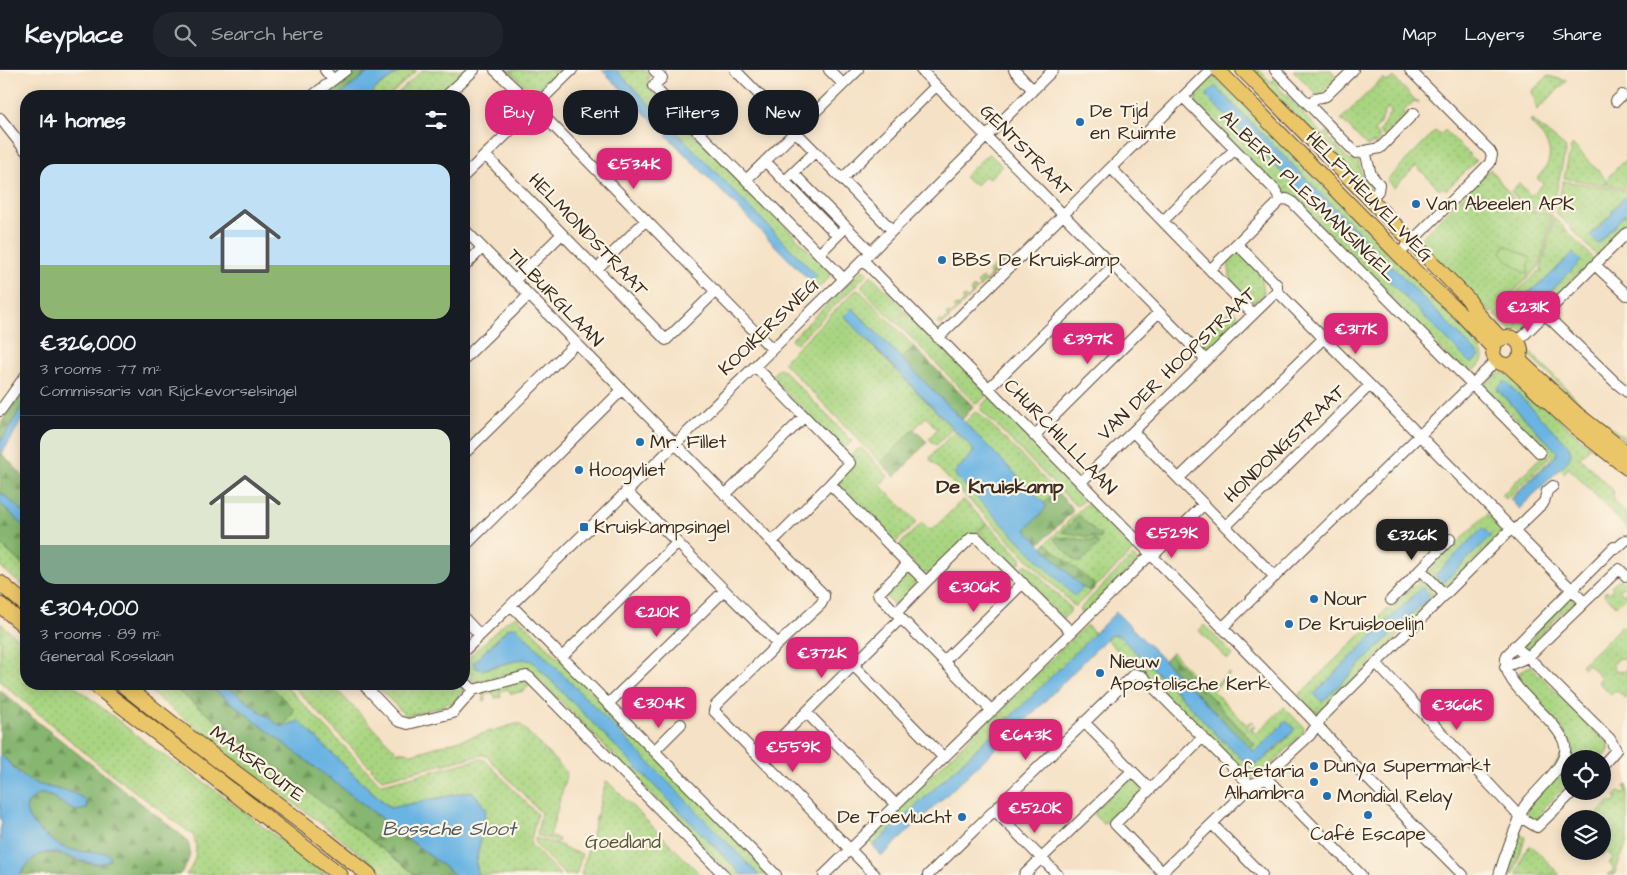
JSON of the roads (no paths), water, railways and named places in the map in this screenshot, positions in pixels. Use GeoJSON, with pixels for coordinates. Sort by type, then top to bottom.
{"type":"FeatureCollection","features":[{"type":"Feature","properties":{"kind":"highway"},"geometry":{"type":"LineString","coordinates":[[0,582],[20,600]]}},
{"type":"Feature","properties":{"kind":"highway"},"geometry":{"type":"LineString","coordinates":[[0,605],[20,622]]}},
{"type":"Feature","properties":{"kind":"highway","name":"MAASROUTE"},"geometry":{"type":"LineString","coordinates":[[102,690],[340,875]]}},
{"type":"Feature","properties":{"kind":"highway","name":"MAASROUTE"},"geometry":{"type":"LineString","coordinates":[[130,690],[369,875]]}},
{"type":"Feature","properties":{"kind":"main road","name":"HELFTHEUVELWEG"},"geometry":{"type":"LineString","coordinates":[[1218,70],[1419,275],[1503,354],[1576,427],[1627,468]]}},
{"type":"Feature","properties":{"kind":"main road","name":"HELFTHEUVELWEG"},"geometry":{"type":"LineString","coordinates":[[1243,70],[1468,300],[1503,354],[1627,453]]}},
{"type":"Feature","properties":{"kind":"main road"},"geometry":{"type":"LineString","coordinates":[[1503,354],[1520,350],[1517,342]]}},
{"type":"Feature","properties":{"kind":"street"},"geometry":{"type":"LineString","coordinates":[[325,70],[333,80]]}},
{"type":"Feature","properties":{"kind":"street"},"geometry":{"type":"LineString","coordinates":[[320,90],[346,70]]}},
{"type":"Feature","properties":{"kind":"street"},"geometry":{"type":"LineString","coordinates":[[452,90],[474,70]]}},
{"type":"Feature","properties":{"kind":"street"},"geometry":{"type":"LineString","coordinates":[[496,70],[517,90]]}},
{"type":"Feature","properties":{"kind":"street"},"geometry":{"type":"LineString","coordinates":[[552,90],[572,70]]}},
{"type":"Feature","properties":{"kind":"street"},"geometry":{"type":"LineString","coordinates":[[735,70],[755,90]]}},
{"type":"Feature","properties":{"kind":"street"},"geometry":{"type":"LineString","coordinates":[[829,70],[843,84]]}},
{"type":"Feature","properties":{"kind":"street"},"geometry":{"type":"LineString","coordinates":[[819,109],[858,70]]}},
{"type":"Feature","properties":{"kind":"street","name":"GENTSTRAAT"},"geometry":{"type":"LineString","coordinates":[[921,70],[1206,360]]}},
{"type":"Feature","properties":{"kind":"street"},"geometry":{"type":"LineString","coordinates":[[1014,70],[1033,90]]}},
{"type":"Feature","properties":{"kind":"street"},"geometry":{"type":"LineString","coordinates":[[938,338],[1210,70]]}},
{"type":"Feature","properties":{"kind":"street"},"geometry":{"type":"LineString","coordinates":[[1275,70],[1356,153],[1380,148],[1414,113]]}},
{"type":"Feature","properties":{"kind":"street"},"geometry":{"type":"LineString","coordinates":[[1309,104],[1316,98],[1326,96],[1353,70]]}},
{"type":"Feature","properties":{"kind":"street"},"geometry":{"type":"LineString","coordinates":[[1399,254],[1490,163],[1492,155],[1410,70]]}},
{"type":"Feature","properties":{"kind":"street","name":"KOOIKERSWEG"},"geometry":{"type":"LineString","coordinates":[[512,605],[844,279],[1052,71]]}},
{"type":"Feature","properties":{"kind":"street"},"geometry":{"type":"LineString","coordinates":[[662,73],[653,86],[844,279]]}},
{"type":"Feature","properties":{"kind":"street"},"geometry":{"type":"LineString","coordinates":[[842,179],[936,86]]}},
{"type":"Feature","properties":{"kind":"street","name":"ALBERT PLESMANSINGEL"},"geometry":{"type":"LineString","coordinates":[[1182,98],[1275,190],[1282,200],[1291,201],[1540,453]]}},
{"type":"Feature","properties":{"kind":"street"},"geometry":{"type":"LineString","coordinates":[[0,118],[20,143]]}},
{"type":"Feature","properties":{"kind":"street"},"geometry":{"type":"LineString","coordinates":[[553,125],[772,349]]}},
{"type":"Feature","properties":{"kind":"street"},"geometry":{"type":"LineString","coordinates":[[470,170],[506,135]]}},
{"type":"Feature","properties":{"kind":"street"},"geometry":{"type":"LineString","coordinates":[[746,180],[793,135]]}},
{"type":"Feature","properties":{"kind":"street"},"geometry":{"type":"LineString","coordinates":[[799,135],[892,230]]}},
{"type":"Feature","properties":{"kind":"street"},"geometry":{"type":"LineString","coordinates":[[1163,221],[1234,150]]}},
{"type":"Feature","properties":{"kind":"street"},"geometry":{"type":"LineString","coordinates":[[1365,151],[1371,175],[1379,184],[1378,190],[1370,200]]}},
{"type":"Feature","properties":{"kind":"street"},"geometry":{"type":"LineString","coordinates":[[785,181],[815,152]]}},
{"type":"Feature","properties":{"kind":"street","name":"HELMONDSTRAAT"},"geometry":{"type":"LineString","coordinates":[[485,155],[666,340],[716,290]]}},
{"type":"Feature","properties":{"kind":"street"},"geometry":{"type":"LineString","coordinates":[[765,162],[837,235]]}},
{"type":"Feature","properties":{"kind":"street"},"geometry":{"type":"LineString","coordinates":[[1111,168],[1253,314]]}},
{"type":"Feature","properties":{"kind":"street"},"geometry":{"type":"LineString","coordinates":[[793,173],[871,252]]}},
{"type":"Feature","properties":{"kind":"street"},"geometry":{"type":"LineString","coordinates":[[1210,270],[1282,200]]}},
{"type":"Feature","properties":{"kind":"street"},"geometry":{"type":"LineString","coordinates":[[597,269],[646,220]]}},
{"type":"Feature","properties":{"kind":"street"},"geometry":{"type":"LineString","coordinates":[[819,254],[846,226]]}},
{"type":"Feature","properties":{"kind":"street"},"geometry":{"type":"LineString","coordinates":[[1517,342],[1627,233]]}},
{"type":"Feature","properties":{"kind":"street"},"geometry":{"type":"LineString","coordinates":[[514,280],[562,234]]}},
{"type":"Feature","properties":{"kind":"street","name":"TILBURGLAAN"},"geometry":{"type":"LineString","coordinates":[[470,235],[822,593],[824,598],[821,604],[778,644]]}},
{"type":"Feature","properties":{"kind":"street"},"geometry":{"type":"LineString","coordinates":[[1236,244],[1277,285],[1277,291],[1323,339],[1584,602]]}},
{"type":"Feature","properties":{"kind":"street"},"geometry":{"type":"LineString","coordinates":[[470,261],[482,248]]}},
{"type":"Feature","properties":{"kind":"street","name":"CHURCHILLLAAN"},"geometry":{"type":"LineString","coordinates":[[863,260],[1317,724],[1350,762],[1463,875]]}},
{"type":"Feature","properties":{"kind":"street"},"geometry":{"type":"LineString","coordinates":[[988,389],[1114,265]]}},
{"type":"Feature","properties":{"kind":"street"},"geometry":{"type":"LineString","coordinates":[[1595,265],[1627,296]]}},
{"type":"Feature","properties":{"kind":"street","name":"VAN DER HOOPSTRAAT"},"geometry":{"type":"LineString","coordinates":[[1080,483],[1277,291]]}},
{"type":"Feature","properties":{"kind":"street"},"geometry":{"type":"LineString","coordinates":[[470,353],[529,295]]}},
{"type":"Feature","properties":{"kind":"street"},"geometry":{"type":"LineString","coordinates":[[1034,436],[1159,312]]}},
{"type":"Feature","properties":{"kind":"street"},"geometry":{"type":"LineString","coordinates":[[1545,314],[1627,392]]}},
{"type":"Feature","properties":{"kind":"street"},"geometry":{"type":"LineString","coordinates":[[1179,478],[1323,339]]}},
{"type":"Feature","properties":{"kind":"street"},"geometry":{"type":"LineString","coordinates":[[470,448],[576,344]]}},
{"type":"Feature","properties":{"kind":"street"},"geometry":{"type":"LineString","coordinates":[[1222,628],[1503,354]]}},
{"type":"Feature","properties":{"kind":"street"},"geometry":{"type":"LineString","coordinates":[[755,366],[850,464],[772,542]]}},
{"type":"Feature","properties":{"kind":"street"},"geometry":{"type":"LineString","coordinates":[[0,411],[20,383]]}},
{"type":"Feature","properties":{"kind":"street","name":"HONDONGSTRAAT"},"geometry":{"type":"LineString","coordinates":[[1226,526],[1369,386]]}},
{"type":"Feature","properties":{"kind":"street"},"geometry":{"type":"LineString","coordinates":[[470,541],[622,390]]}},
{"type":"Feature","properties":{"kind":"street"},"geometry":{"type":"LineString","coordinates":[[725,495],[804,417]]}},
{"type":"Feature","properties":{"kind":"street"},"geometry":{"type":"LineString","coordinates":[[1133,432],[1275,577]]}},
{"type":"Feature","properties":{"kind":"street"},"geometry":{"type":"LineString","coordinates":[[830,484],[926,582]]}},
{"type":"Feature","properties":{"kind":"street"},"geometry":{"type":"LineString","coordinates":[[1203,737],[1115,824],[1164,874],[1254,783],[1267,779],[1274,768],[1310,735],[1323,716],[1376,663],[1544,502],[1548,491],[1553,486]]}},
{"type":"Feature","properties":{"kind":"street"},"geometry":{"type":"LineString","coordinates":[[626,491],[778,644],[716,705],[715,713],[875,875]]}},
{"type":"Feature","properties":{"kind":"street"},"geometry":{"type":"LineString","coordinates":[[824,875],[1204,504]]}},
{"type":"Feature","properties":{"kind":"street"},"geometry":{"type":"LineString","coordinates":[[760,758],[854,665],[899,616],[926,582],[974,537],[980,539],[1071,632]]}},
{"type":"Feature","properties":{"kind":"street"},"geometry":{"type":"LineString","coordinates":[[1391,600],[1450,539]]}},
{"type":"Feature","properties":{"kind":"street"},"geometry":{"type":"LineString","coordinates":[[1499,875],[1523,808],[1560,765],[1564,756],[1565,746],[1561,734],[1512,680],[1504,662],[1514,646],[1571,589],[1614,547],[1617,548],[1626,540]]}},
{"type":"Feature","properties":{"kind":"street"},"geometry":{"type":"LineString","coordinates":[[562,657],[677,543]]}},
{"type":"Feature","properties":{"kind":"street"},"geometry":{"type":"LineString","coordinates":[[908,564],[878,594],[992,710]]}},
{"type":"Feature","properties":{"kind":"street"},"geometry":{"type":"LineString","coordinates":[[1505,667],[1528,657],[1619,569],[1627,577]]}},
{"type":"Feature","properties":{"kind":"street"},"geometry":{"type":"LineString","coordinates":[[1420,570],[1445,595]]}},
{"type":"Feature","properties":{"kind":"street"},"geometry":{"type":"LineString","coordinates":[[944,662],[1023,583]]}},
{"type":"Feature","properties":{"kind":"street"},"geometry":{"type":"LineString","coordinates":[[608,704],[724,591]]}},
{"type":"Feature","properties":{"kind":"street"},"geometry":{"type":"LineString","coordinates":[[470,645],[512,605],[776,875]]}},
{"type":"Feature","properties":{"kind":"street"},"geometry":{"type":"LineString","coordinates":[[470,624],[480,635]]}},
{"type":"Feature","properties":{"kind":"street"},"geometry":{"type":"LineString","coordinates":[[1514,646],[1528,657],[1610,739],[1616,750],[1611,756]]}},
{"type":"Feature","properties":{"kind":"street"},"geometry":{"type":"LineString","coordinates":[[1376,663],[1520,816],[1537,827],[1565,800]]}},
{"type":"Feature","properties":{"kind":"street"},"geometry":{"type":"LineString","coordinates":[[854,665],[944,758]]}},
{"type":"Feature","properties":{"kind":"street"},"geometry":{"type":"LineString","coordinates":[[928,875],[1131,675],[1137,673],[1251,786]]}},
{"type":"Feature","properties":{"kind":"street"},"geometry":{"type":"LineString","coordinates":[[369,690],[398,720],[408,724],[453,713],[473,690],[527,676],[724,875]]}},
{"type":"Feature","properties":{"kind":"street"},"geometry":{"type":"LineString","coordinates":[[470,687],[473,690]]}},
{"type":"Feature","properties":{"kind":"street"},"geometry":{"type":"LineString","coordinates":[[806,712],[896,804]]}},
{"type":"Feature","properties":{"kind":"street"},"geometry":{"type":"LineString","coordinates":[[1084,722],[1150,789]]}},
{"type":"Feature","properties":{"kind":"street"},"geometry":{"type":"LineString","coordinates":[[654,751],[681,724]]}},
{"type":"Feature","properties":{"kind":"street"},"geometry":{"type":"LineString","coordinates":[[1024,875],[1132,771]]}},
{"type":"Feature","properties":{"kind":"street"},"geometry":{"type":"LineString","coordinates":[[1267,779],[1361,875]]}},
{"type":"Feature","properties":{"kind":"street"},"geometry":{"type":"LineString","coordinates":[[994,810],[1058,875]]}},
{"type":"Feature","properties":{"kind":"street"},"geometry":{"type":"LineString","coordinates":[[1212,824],[1262,875]]}},
{"type":"Feature","properties":{"kind":"water"},"geometry":{"type":"Polygon","coordinates":[[[371,70],[402,70],[374,90],[346,90],[371,70]]]}},
{"type":"Feature","properties":{"kind":"water"},"geometry":{"type":"Polygon","coordinates":[[[602,70],[616,70],[636,90],[622,90],[602,70]]]}},
{"type":"Feature","properties":{"kind":"water"},"geometry":{"type":"Polygon","coordinates":[[[1215,86],[1480,356],[1471,364],[1207,97],[1207,94],[1215,86]]]}},
{"type":"Feature","properties":{"kind":"water"},"geometry":{"type":"Polygon","coordinates":[[[638,93],[648,103],[648,117],[638,107],[638,93]]]}},
{"type":"Feature","properties":{"kind":"water"},"geometry":{"type":"Polygon","coordinates":[[[666,135],[679,135],[817,276],[812,281],[666,135]]]}},
{"type":"Feature","properties":{"kind":"water"},"geometry":{"type":"Polygon","coordinates":[[[1626,196],[1627,212],[1598,244],[1590,236],[1612,214],[1612,211],[1626,196]]]}},
{"type":"Feature","properties":{"kind":"water"},"geometry":{"type":"Polygon","coordinates":[[[1573,253],[1581,261],[1517,324],[1509,316],[1528,293],[1543,282],[1573,253]]]}},
{"type":"Feature","properties":{"kind":"water"},"geometry":{"type":"Polygon","coordinates":[[[852,308],[1044,503],[1045,509],[1027,528],[1027,531],[1083,588],[1074,596],[956,477],[955,472],[973,453],[973,449],[844,316],[852,308]]]}},
{"type":"Feature","properties":{"kind":"water"},"geometry":{"type":"Polygon","coordinates":[[[1505,381],[1569,446],[1571,454],[1568,461],[1519,509],[1511,500],[1555,457],[1557,452],[1497,389],[1505,381]]]}},
{"type":"Feature","properties":{"kind":"water"},"geometry":{"type":"Polygon","coordinates":[[[20,410],[20,423],[0,457],[0,443],[20,410]]]}},
{"type":"Feature","properties":{"kind":"water"},"geometry":{"type":"Polygon","coordinates":[[[0,492],[20,509],[20,522],[0,503],[0,492]]]}},
{"type":"Feature","properties":{"kind":"water"},"geometry":{"type":"Polygon","coordinates":[[[1483,528],[1491,536],[1443,583],[1435,575],[1483,528]]]}},
{"type":"Feature","properties":{"kind":"water"},"geometry":{"type":"Polygon","coordinates":[[[1422,587],[1430,596],[1322,702],[1314,694],[1422,587]]]}},
{"type":"Feature","properties":{"kind":"water"},"geometry":{"type":"Polygon","coordinates":[[[1116,612],[1254,751],[1286,721],[1295,729],[1263,760],[1254,766],[1246,763],[1118,635],[1112,635],[1027,719],[882,856],[873,846],[1018,710],[1116,612]]]}},
{"type":"Feature","properties":{"kind":"water"},"geometry":{"type":"Polygon","coordinates":[[[509,628],[517,628],[759,875],[742,875],[532,661],[523,659],[481,670],[475,667],[474,662],[509,628]]]}},
{"type":"Feature","properties":{"kind":"water","name":"Bossche Sloot"},"geometry":{"type":"Polygon","coordinates":[[[215,690],[232,690],[281,727],[299,721],[390,808],[472,791],[486,809],[476,863],[478,875],[455,875],[215,690]]]}},
{"type":"Feature","properties":{"kind":"water"},"geometry":{"type":"Polygon","coordinates":[[[0,754],[30,781],[73,793],[86,800],[87,809],[77,811],[50,796],[37,795],[27,805],[26,812],[34,826],[61,846],[78,851],[107,853],[110,856],[110,860],[90,863],[59,853],[49,852],[39,855],[30,862],[21,875],[0,875],[0,831],[2,822],[0,818],[0,754]]]}},
{"type":"Feature","properties":{"kind":"place","name":"De Tijd en Ruimte"},"geometry":{"type":"Point","coordinates":[1080,122]}},
{"type":"Feature","properties":{"kind":"place","name":"Van Abeelen APK"},"geometry":{"type":"Point","coordinates":[1416,204]}},
{"type":"Feature","properties":{"kind":"place","name":"BBS De Kruiskamp"},"geometry":{"type":"Point","coordinates":[942,260]}},
{"type":"Feature","properties":{"kind":"place","name":"Mr. Fillet"},"geometry":{"type":"Point","coordinates":[640,442]}},
{"type":"Feature","properties":{"kind":"place","name":"Hoogvliet"},"geometry":{"type":"Point","coordinates":[579,470]}},
{"type":"Feature","properties":{"kind":"place","name":"Kruiskampsingel"},"geometry":{"type":"Point","coordinates":[584,527]}},
{"type":"Feature","properties":{"kind":"place","name":"Nour"},"geometry":{"type":"Point","coordinates":[1314,599]}},
{"type":"Feature","properties":{"kind":"place","name":"De Kruisboelijn"},"geometry":{"type":"Point","coordinates":[1289,624]}},
{"type":"Feature","properties":{"kind":"place","name":"Nieuw Apostolische Kerk"},"geometry":{"type":"Point","coordinates":[1100,673]}},
{"type":"Feature","properties":{"kind":"place","name":"Dunya Supermarkt"},"geometry":{"type":"Point","coordinates":[1314,766]}},
{"type":"Feature","properties":{"kind":"place","name":"Cafetaria Alhambra"},"geometry":{"type":"Point","coordinates":[1314,782]}},
{"type":"Feature","properties":{"kind":"place","name":"Mondial Relay"},"geometry":{"type":"Point","coordinates":[1327,796]}},
{"type":"Feature","properties":{"kind":"place","name":"Café Escape"},"geometry":{"type":"Point","coordinates":[1368,815]}},
{"type":"Feature","properties":{"kind":"place","name":"De Toevlucht"},"geometry":{"type":"Point","coordinates":[962,817]}},
{"type":"Feature","properties":{"kind":"district","name":"De Kruiskamp"},"geometry":{"type":"Point","coordinates":[1000,487]}},
{"type":"Feature","properties":{"kind":"park label","name":"Goedland"},"geometry":{"type":"Point","coordinates":[623,842]}}]}
